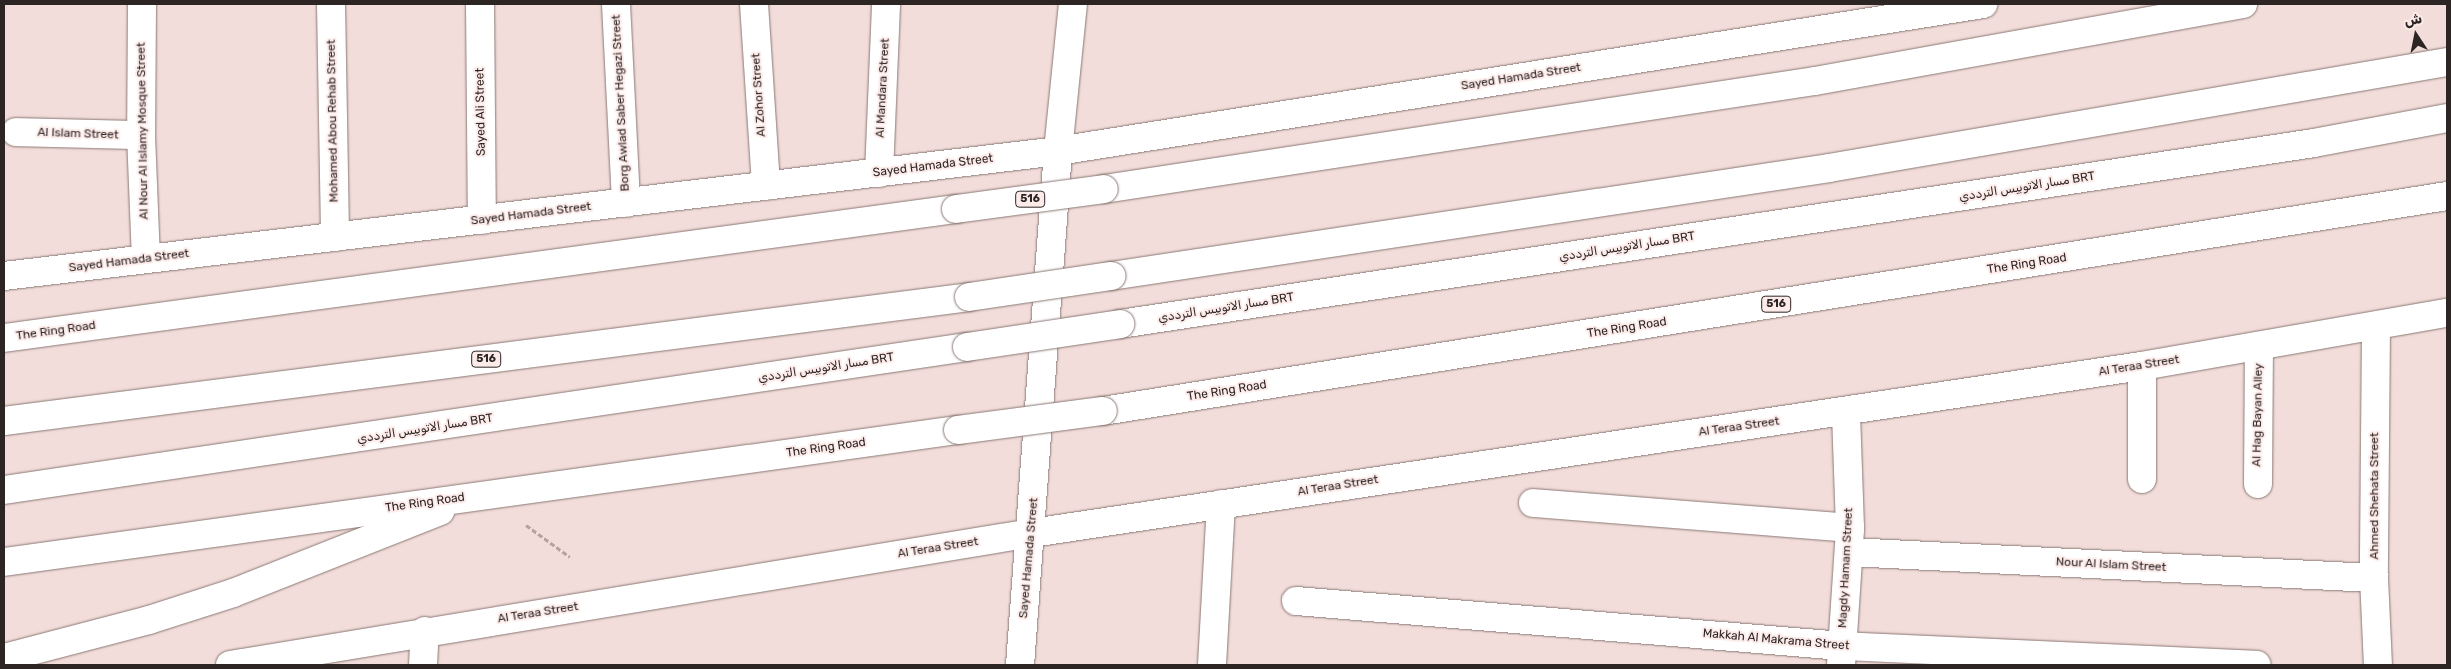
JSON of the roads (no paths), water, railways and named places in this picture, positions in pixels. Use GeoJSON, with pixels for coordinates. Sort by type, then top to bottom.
{"type":"FeatureCollection","features":[{"type":"Feature","properties":{"kind":"main road","name":"Al Nour Al Islamy Mosque Street"},"geometry":{"type":"LineString","coordinates":[[142,4],[141,135],[146,259]]}},
{"type":"Feature","properties":{"kind":"main road","name":"Mohamed Abou Rehab Street"},"geometry":{"type":"LineString","coordinates":[[330,4],[335,237]]}},
{"type":"Feature","properties":{"kind":"main road","name":"Sayed Ali Street"},"geometry":{"type":"LineString","coordinates":[[480,4],[482,220]]}},
{"type":"Feature","properties":{"kind":"main road","name":"Borg Awlad Saber Hegazi Street"},"geometry":{"type":"LineString","coordinates":[[616,4],[626,203]]}},
{"type":"Feature","properties":{"kind":"main road","name":"Al Zohor Street"},"geometry":{"type":"LineString","coordinates":[[754,4],[766,186]]}},
{"type":"Feature","properties":{"kind":"main road","name":"Al Mandara Street"},"geometry":{"type":"LineString","coordinates":[[879,173],[886,4]]}},
{"type":"Feature","properties":{"kind":"main road","name":"Sayed Hamada Street"},"geometry":{"type":"LineString","coordinates":[[1020,665],[1032,533],[1058,151],[1073,4]]}},
{"type":"Feature","properties":{"kind":"main road","name":"Sayed Hamada Street"},"geometry":{"type":"LineString","coordinates":[[4,276],[1058,151],[1983,4]]}},
{"type":"Feature","properties":{"kind":"main road","name":"The Ring Road"},"geometry":{"type":"LineString","coordinates":[[4,338],[1104,189],[1815,81],[2243,4]]}},
{"type":"Feature","properties":{"kind":"main road","name":"516"},"geometry":{"type":"LineString","coordinates":[[4,420],[969,297],[1829,168],[2447,62]]}},
{"type":"Feature","properties":{"kind":"main road","name":"مسار الاتوبيس الترددي BRT"},"geometry":{"type":"LineString","coordinates":[[4,490],[968,347],[2314,143],[2447,118]]}},
{"type":"Feature","properties":{"kind":"main road","name":"Al Islam Street"},"geometry":{"type":"LineString","coordinates":[[16,132],[141,135]]}},
{"type":"Feature","properties":{"kind":"main road","name":"The Ring Road"},"geometry":{"type":"LineString","coordinates":[[4,562],[1104,411],[2447,196]]}},
{"type":"Feature","properties":{"kind":"main road","name":"Al Teraa Street"},"geometry":{"type":"LineString","coordinates":[[230,665],[284,660],[425,631],[1032,533],[2142,366],[2447,313]]}},
{"type":"Feature","properties":{"kind":"main road","name":"Ahmed Shehata Street"},"geometry":{"type":"LineString","coordinates":[[2376,326],[2374,578],[2378,665]]}},
{"type":"Feature","properties":{"kind":"main road","name":"Al Hag Bayan Alley"},"geometry":{"type":"LineString","coordinates":[[2258,484],[2259,346]]}},
{"type":"Feature","properties":{"kind":"main road"},"geometry":{"type":"LineString","coordinates":[[2142,366],[2142,479]]}},
{"type":"Feature","properties":{"kind":"main road","name":"Magdy Hamam Street"},"geometry":{"type":"LineString","coordinates":[[1842,655],[1850,540],[1846,412]]}},
{"type":"Feature","properties":{"kind":"main road"},"geometry":{"type":"LineString","coordinates":[[4,658],[148,620],[233,593],[477,496]]}},
{"type":"Feature","properties":{"kind":"main road","name":"Nour Al Islam Street"},"geometry":{"type":"LineString","coordinates":[[1533,503],[1850,540],[2374,578]]}},
{"type":"Feature","properties":{"kind":"main road"},"geometry":{"type":"LineString","coordinates":[[1212,665],[1221,504]]}},
{"type":"Feature","properties":{"kind":"main road","name":"Makkah Al Makrama Street"},"geometry":{"type":"LineString","coordinates":[[1296,601],[1842,655],[2258,665]]}},
{"type":"Feature","properties":{"kind":"main road"},"geometry":{"type":"LineString","coordinates":[[423,665],[425,631]]}}]}
